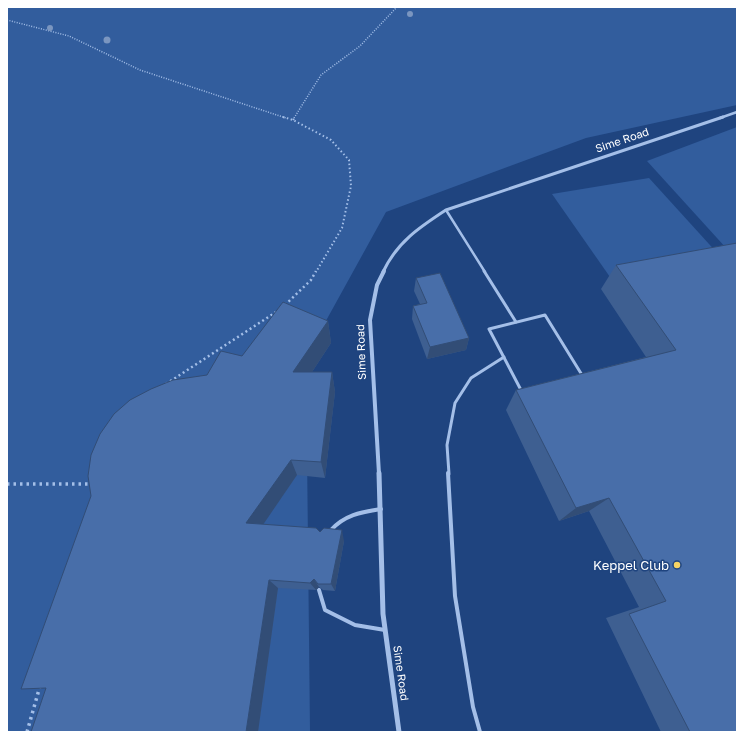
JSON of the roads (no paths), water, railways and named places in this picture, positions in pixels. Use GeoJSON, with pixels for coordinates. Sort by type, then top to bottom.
{"type":"FeatureCollection","features":[{"type":"Feature","properties":{"kind":"street","name":"Sime Road"},"geometry":{"type":"LineString","coordinates":[[399,732],[383,614],[381,509],[370,320],[377,286],[390,257],[417,229],[446,210],[737,112]]}},
{"type":"Feature","properties":{"kind":"lane"},"geometry":{"type":"LineString","coordinates":[[446,210],[516,322]]}},
{"type":"Feature","properties":{"kind":"lane"},"geometry":{"type":"LineString","coordinates":[[545,315],[582,375],[522,392],[504,357],[489,329],[545,315]]}},
{"type":"Feature","properties":{"kind":"lane"},"geometry":{"type":"LineString","coordinates":[[480,732],[473,707],[455,596],[447,445],[455,403],[471,378],[504,357]]}},
{"type":"Feature","properties":{"kind":"lane"},"geometry":{"type":"LineString","coordinates":[[328,533],[336,522],[354,513],[381,509]]}},
{"type":"Feature","properties":{"kind":"lane"},"geometry":{"type":"LineString","coordinates":[[319,590],[325,610],[354,625],[386,630]]}},
{"type":"Feature","properties":{"kind":"place","name":"Keppel Club"},"geometry":{"type":"Point","coordinates":[677,565]}}]}
